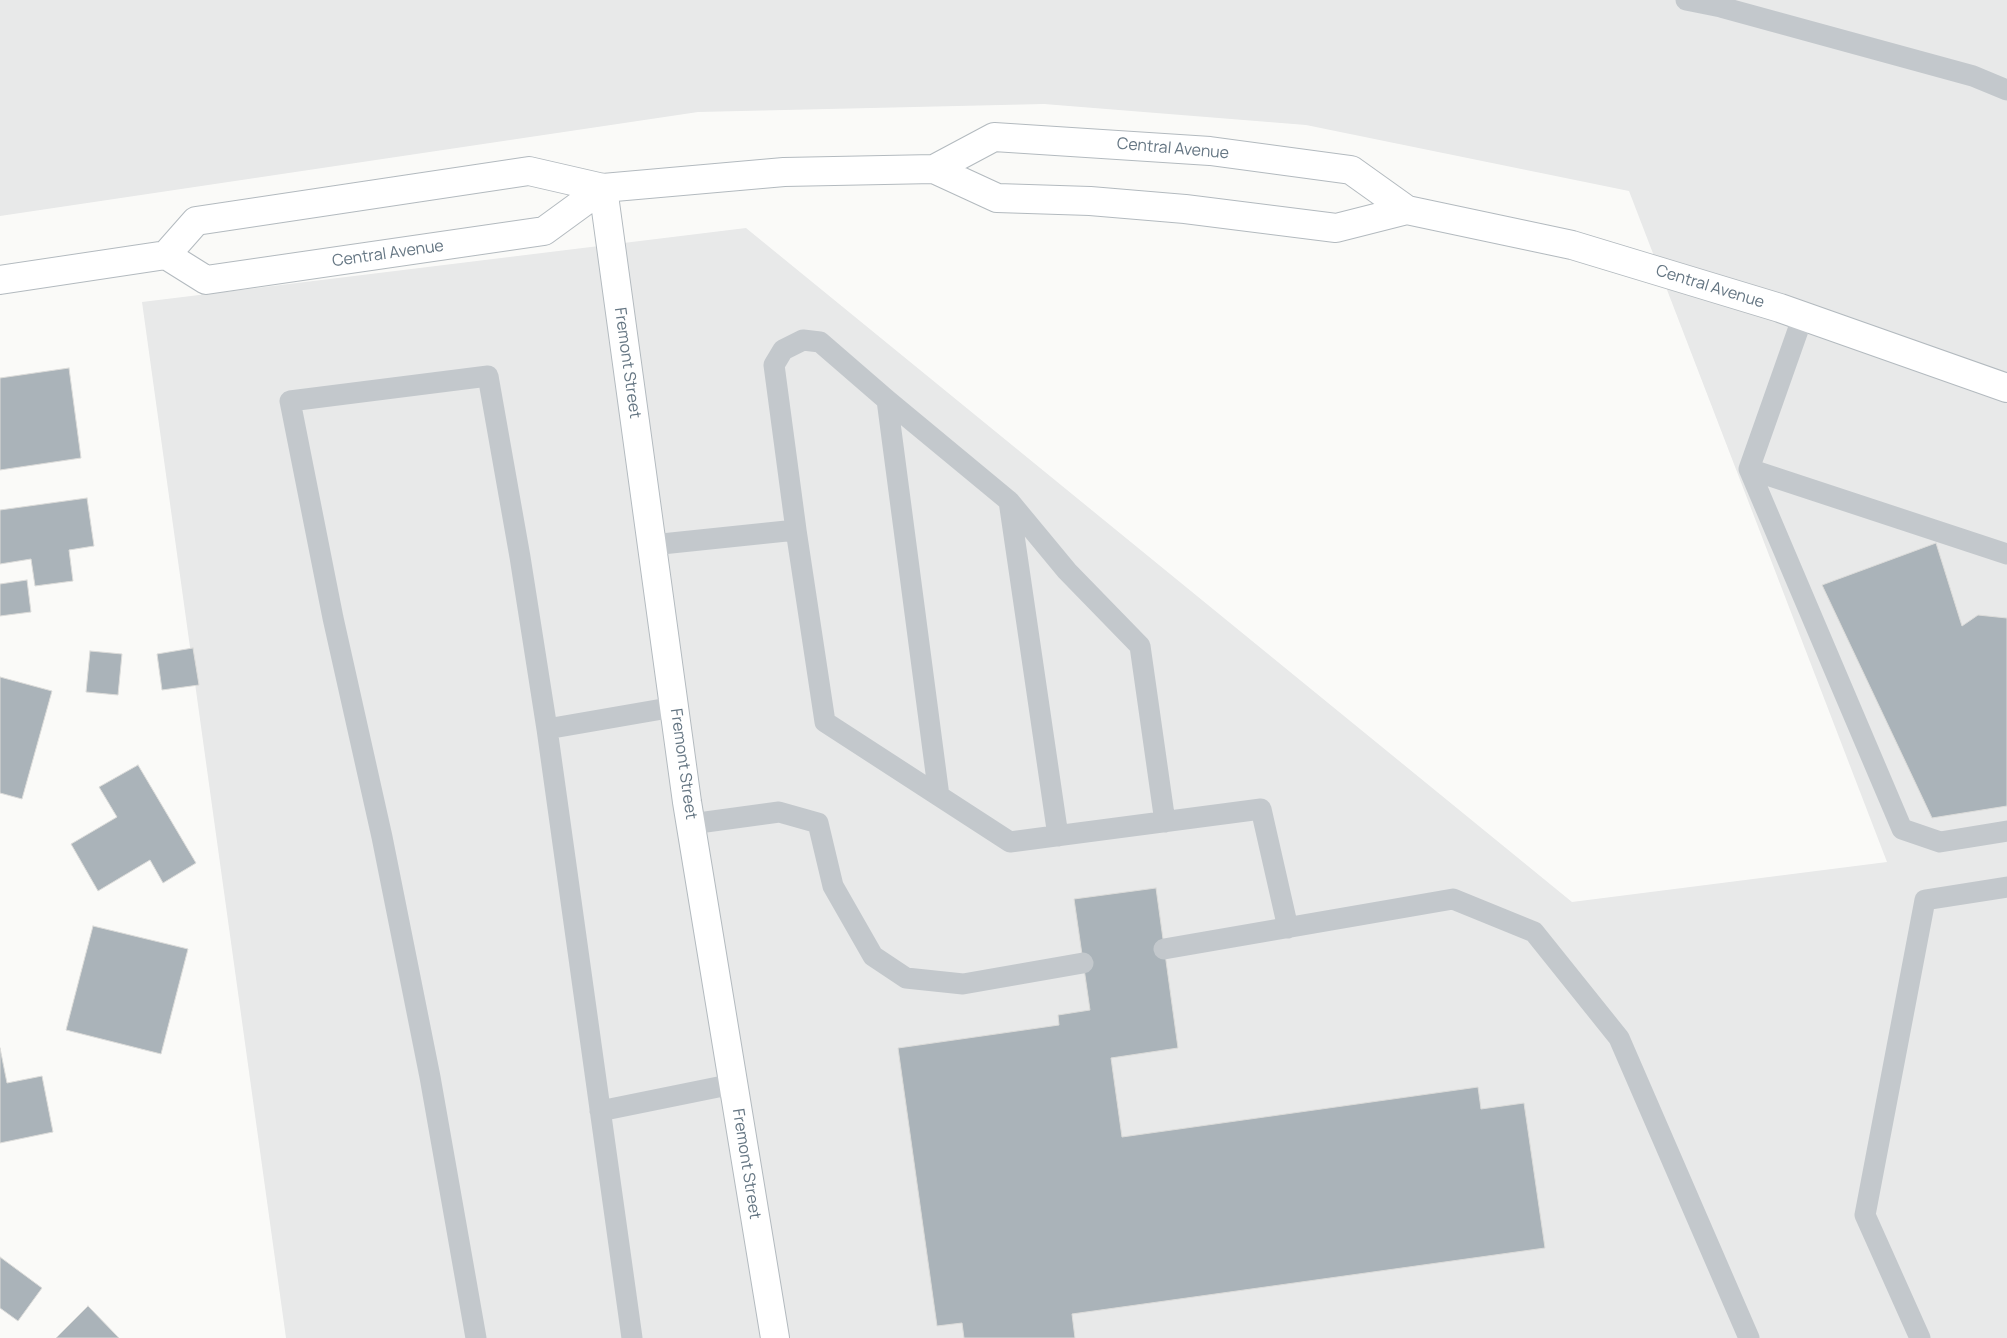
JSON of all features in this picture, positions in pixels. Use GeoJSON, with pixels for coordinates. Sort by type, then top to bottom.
{"type":"FeatureCollection","features":[{"type":"Feature","properties":{"kind":"main road","name":"Central Avenue"},"geometry":{"type":"LineString","coordinates":[[934,169],[994,137],[1210,151],[1351,170],[1407,210],[1572,245],[1803,316],[2007,388]]}},
{"type":"Feature","properties":{"kind":"main road","name":"Central Avenue"},"geometry":{"type":"LineString","coordinates":[[603,188],[544,231],[206,280],[166,255],[196,221],[529,171],[603,188],[784,172],[934,169],[997,198],[1090,201],[1185,209],[1336,228],[1407,210]]}},
{"type":"Feature","properties":{"kind":"main road","name":"Fremont Street"},"geometry":{"type":"LineString","coordinates":[[603,188],[691,824],[775,1338]]}},
{"type":"Feature","properties":{"kind":"main road"},"geometry":{"type":"LineString","coordinates":[[0,280],[166,255]]}},
{"type":"Feature","properties":{"kind":"lane"},"geometry":{"type":"LineString","coordinates":[[1686,0],[1721,7],[1973,76],[2007,90]]}},
{"type":"Feature","properties":{"kind":"lane"},"geometry":{"type":"LineString","coordinates":[[1803,316],[1749,469],[1902,828],[1940,842],[2007,832]]}},
{"type":"Feature","properties":{"kind":"lane"},"geometry":{"type":"LineString","coordinates":[[1165,822],[1140,646],[1067,571],[1009,500],[887,400],[820,342],[803,340],[783,350],[774,365],[796,530],[825,722],[1010,842],[1165,822],[1261,809],[1288,928]]}},
{"type":"Feature","properties":{"kind":"lane"},"geometry":{"type":"LineString","coordinates":[[476,1338],[430,1077],[382,837],[332,609],[290,401],[488,376],[520,557],[547,729],[632,1338]]}},
{"type":"Feature","properties":{"kind":"lane"},"geometry":{"type":"LineString","coordinates":[[887,400],[939,796]]}},
{"type":"Feature","properties":{"kind":"lane"},"geometry":{"type":"LineString","coordinates":[[1749,469],[2007,554]]}},
{"type":"Feature","properties":{"kind":"lane"},"geometry":{"type":"LineString","coordinates":[[1009,500],[1058,836]]}},
{"type":"Feature","properties":{"kind":"lane"},"geometry":{"type":"LineString","coordinates":[[652,544],[796,530]]}},
{"type":"Feature","properties":{"kind":"lane"},"geometry":{"type":"LineString","coordinates":[[547,729],[674,706]]}},
{"type":"Feature","properties":{"kind":"lane"},"geometry":{"type":"LineString","coordinates":[[691,824],[779,812],[818,823],[833,886],[873,956],[906,978],[964,984],[1083,963]]}},
{"type":"Feature","properties":{"kind":"lane"},"geometry":{"type":"LineString","coordinates":[[1920,1338],[1865,1214],[1925,900],[2007,887]]}},
{"type":"Feature","properties":{"kind":"lane"},"geometry":{"type":"LineString","coordinates":[[1164,949],[1453,899],[1534,932],[1619,1038],[1749,1338]]}},
{"type":"Feature","properties":{"kind":"lane"},"geometry":{"type":"LineString","coordinates":[[600,1111],[733,1084]]}},
{"type":"Feature","properties":{"kind":"shaded area"},"geometry":{"type":"Polygon","coordinates":[[[0,0],[2007,0],[2007,1338],[286,1338],[142,302],[746,228],[1572,902],[1887,862],[1629,191],[1306,125],[1044,104],[698,112],[0,216],[0,0]]]}},
{"type":"Feature","properties":{"kind":"building"},"geometry":{"type":"Polygon","coordinates":[[[69,368],[81,458],[0,470],[0,378],[69,368]]]}},
{"type":"Feature","properties":{"kind":"building"},"geometry":{"type":"Polygon","coordinates":[[[87,498],[94,546],[69,550],[73,581],[35,586],[31,559],[0,564],[0,510],[87,498]]]}},
{"type":"Feature","properties":{"kind":"building"},"geometry":{"type":"Polygon","coordinates":[[[1936,543],[1962,626],[1978,615],[2007,618],[2007,806],[1932,818],[1822,585],[1936,543]]]}},
{"type":"Feature","properties":{"kind":"building"},"geometry":{"type":"Polygon","coordinates":[[[27,580],[31,612],[0,616],[0,584],[27,580]]]}},
{"type":"Feature","properties":{"kind":"building"},"geometry":{"type":"Polygon","coordinates":[[[193,648],[199,685],[162,690],[157,654],[193,648]]]}},
{"type":"Feature","properties":{"kind":"building"},"geometry":{"type":"Polygon","coordinates":[[[90,651],[122,654],[118,695],[86,692],[90,651]]]}},
{"type":"Feature","properties":{"kind":"building"},"geometry":{"type":"Polygon","coordinates":[[[0,677],[52,691],[22,799],[0,793],[0,677]]]}},
{"type":"Feature","properties":{"kind":"building"},"geometry":{"type":"Polygon","coordinates":[[[138,765],[196,863],[163,883],[150,860],[98,891],[71,844],[117,817],[99,787],[138,765]]]}},
{"type":"Feature","properties":{"kind":"building"},"geometry":{"type":"Polygon","coordinates":[[[1156,888],[1178,1048],[1111,1058],[1122,1137],[1478,1087],[1481,1109],[1524,1103],[1545,1248],[1072,1314],[1075,1338],[964,1338],[962,1323],[937,1326],[898,1048],[1059,1025],[1058,1015],[1090,1010],[1074,899],[1156,888]]]}},
{"type":"Feature","properties":{"kind":"building"},"geometry":{"type":"Polygon","coordinates":[[[93,926],[188,949],[161,1054],[66,1030],[93,926]]]}},
{"type":"Feature","properties":{"kind":"building"},"geometry":{"type":"Polygon","coordinates":[[[0,1048],[7,1083],[42,1076],[53,1132],[0,1143],[0,1048]]]}},
{"type":"Feature","properties":{"kind":"building"},"geometry":{"type":"Polygon","coordinates":[[[0,1257],[42,1288],[18,1321],[0,1308],[0,1257]]]}},
{"type":"Feature","properties":{"kind":"building"},"geometry":{"type":"Polygon","coordinates":[[[88,1306],[119,1338],[56,1338],[88,1306]]]}}]}
